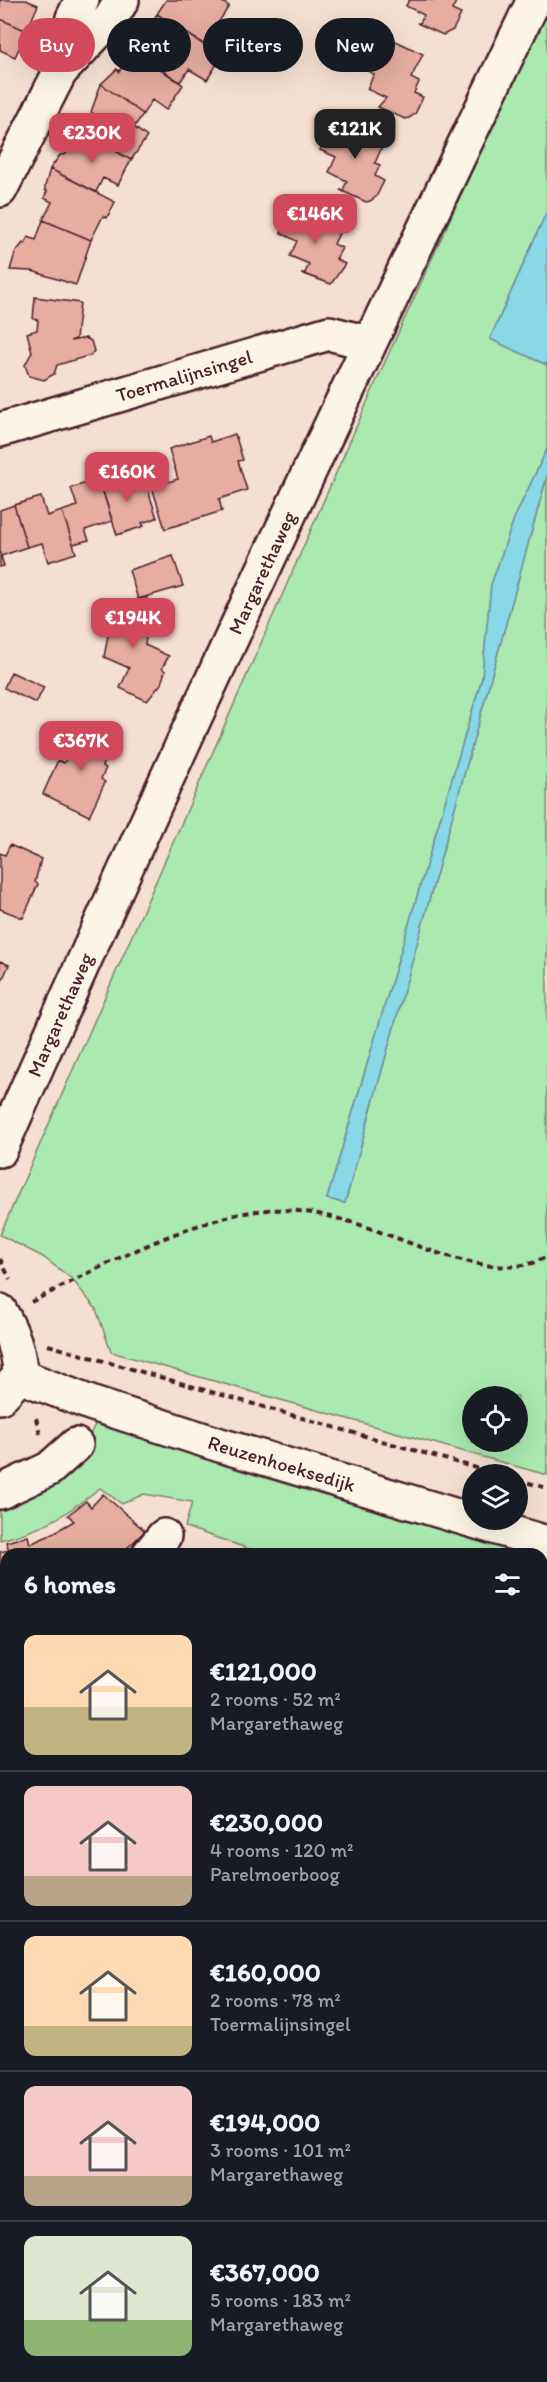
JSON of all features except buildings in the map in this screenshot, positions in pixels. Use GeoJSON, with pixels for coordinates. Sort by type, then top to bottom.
{"type":"FeatureCollection","features":[{"type":"Feature","properties":{"kind":"street"},"geometry":{"type":"LineString","coordinates":[[0,190],[59,74],[73,18],[82,0]]}},
{"type":"Feature","properties":{"kind":"street"},"geometry":{"type":"LineString","coordinates":[[59,74],[111,18],[122,0]]}},
{"type":"Feature","properties":{"kind":"street","name":"Margarethaweg"},"geometry":{"type":"LineString","coordinates":[[0,1150],[78,973],[368,343],[534,0]]}},
{"type":"Feature","properties":{"kind":"street","name":"Toermalijnsingel"},"geometry":{"type":"LineString","coordinates":[[0,430],[329,333],[368,343]]}},
{"type":"Feature","properties":{"kind":"street"},"geometry":{"type":"LineString","coordinates":[[10,1387],[20,1358],[10,1329],[12,1308]]}},
{"type":"Feature","properties":{"kind":"street","name":"Reuzenhoeksedijk"},"geometry":{"type":"LineString","coordinates":[[10,1387],[93,1404],[220,1445],[547,1543]]}},
{"type":"Feature","properties":{"kind":"street"},"geometry":{"type":"LineString","coordinates":[[0,1492],[49,1469],[76,1445]]}},
{"type":"Feature","properties":{"kind":"path"},"geometry":{"type":"LineString","coordinates":[[12,1308],[117,1259],[211,1222],[258,1211],[299,1210],[347,1221],[475,1263],[508,1266],[538,1262],[547,1256]]}},
{"type":"Feature","properties":{"kind":"path"},"geometry":{"type":"LineString","coordinates":[[0,1276],[7,1274]]}},
{"type":"Feature","properties":{"kind":"path"},"geometry":{"type":"LineString","coordinates":[[47,1345],[462,1464]]}},
{"type":"Feature","properties":{"kind":"path"},"geometry":{"type":"LineString","coordinates":[[528,1483],[547,1488]]}},
{"type":"Feature","properties":{"kind":"green space"},"geometry":{"type":"Polygon","coordinates":[[[547,6],[547,211],[490,339],[547,365],[547,449],[514,519],[491,585],[482,678],[327,1199],[345,1203],[547,476],[547,1475],[528,1470],[528,1464],[508,1464],[465,1452],[528,1452],[528,1386],[462,1386],[462,1451],[111,1352],[96,1309],[72,1279],[43,1257],[0,1235],[384,364],[547,6]]]}},
{"type":"Feature","properties":{"kind":"green space"},"geometry":{"type":"Polygon","coordinates":[[[98,1418],[524,1548],[246,1548],[185,1527],[192,1502],[144,1494],[122,1504],[100,1488],[76,1506],[42,1526],[0,1540],[0,1508],[34,1494],[48,1485],[71,1464],[98,1418]]]}},
{"type":"Feature","properties":{"kind":"water"},"geometry":{"type":"Polygon","coordinates":[[[547,211],[547,365],[490,339],[547,211]]]}},
{"type":"Feature","properties":{"kind":"water"},"geometry":{"type":"Polygon","coordinates":[[[547,449],[547,476],[345,1203],[327,1199],[482,678],[491,585],[514,519],[547,449]]]}}]}
